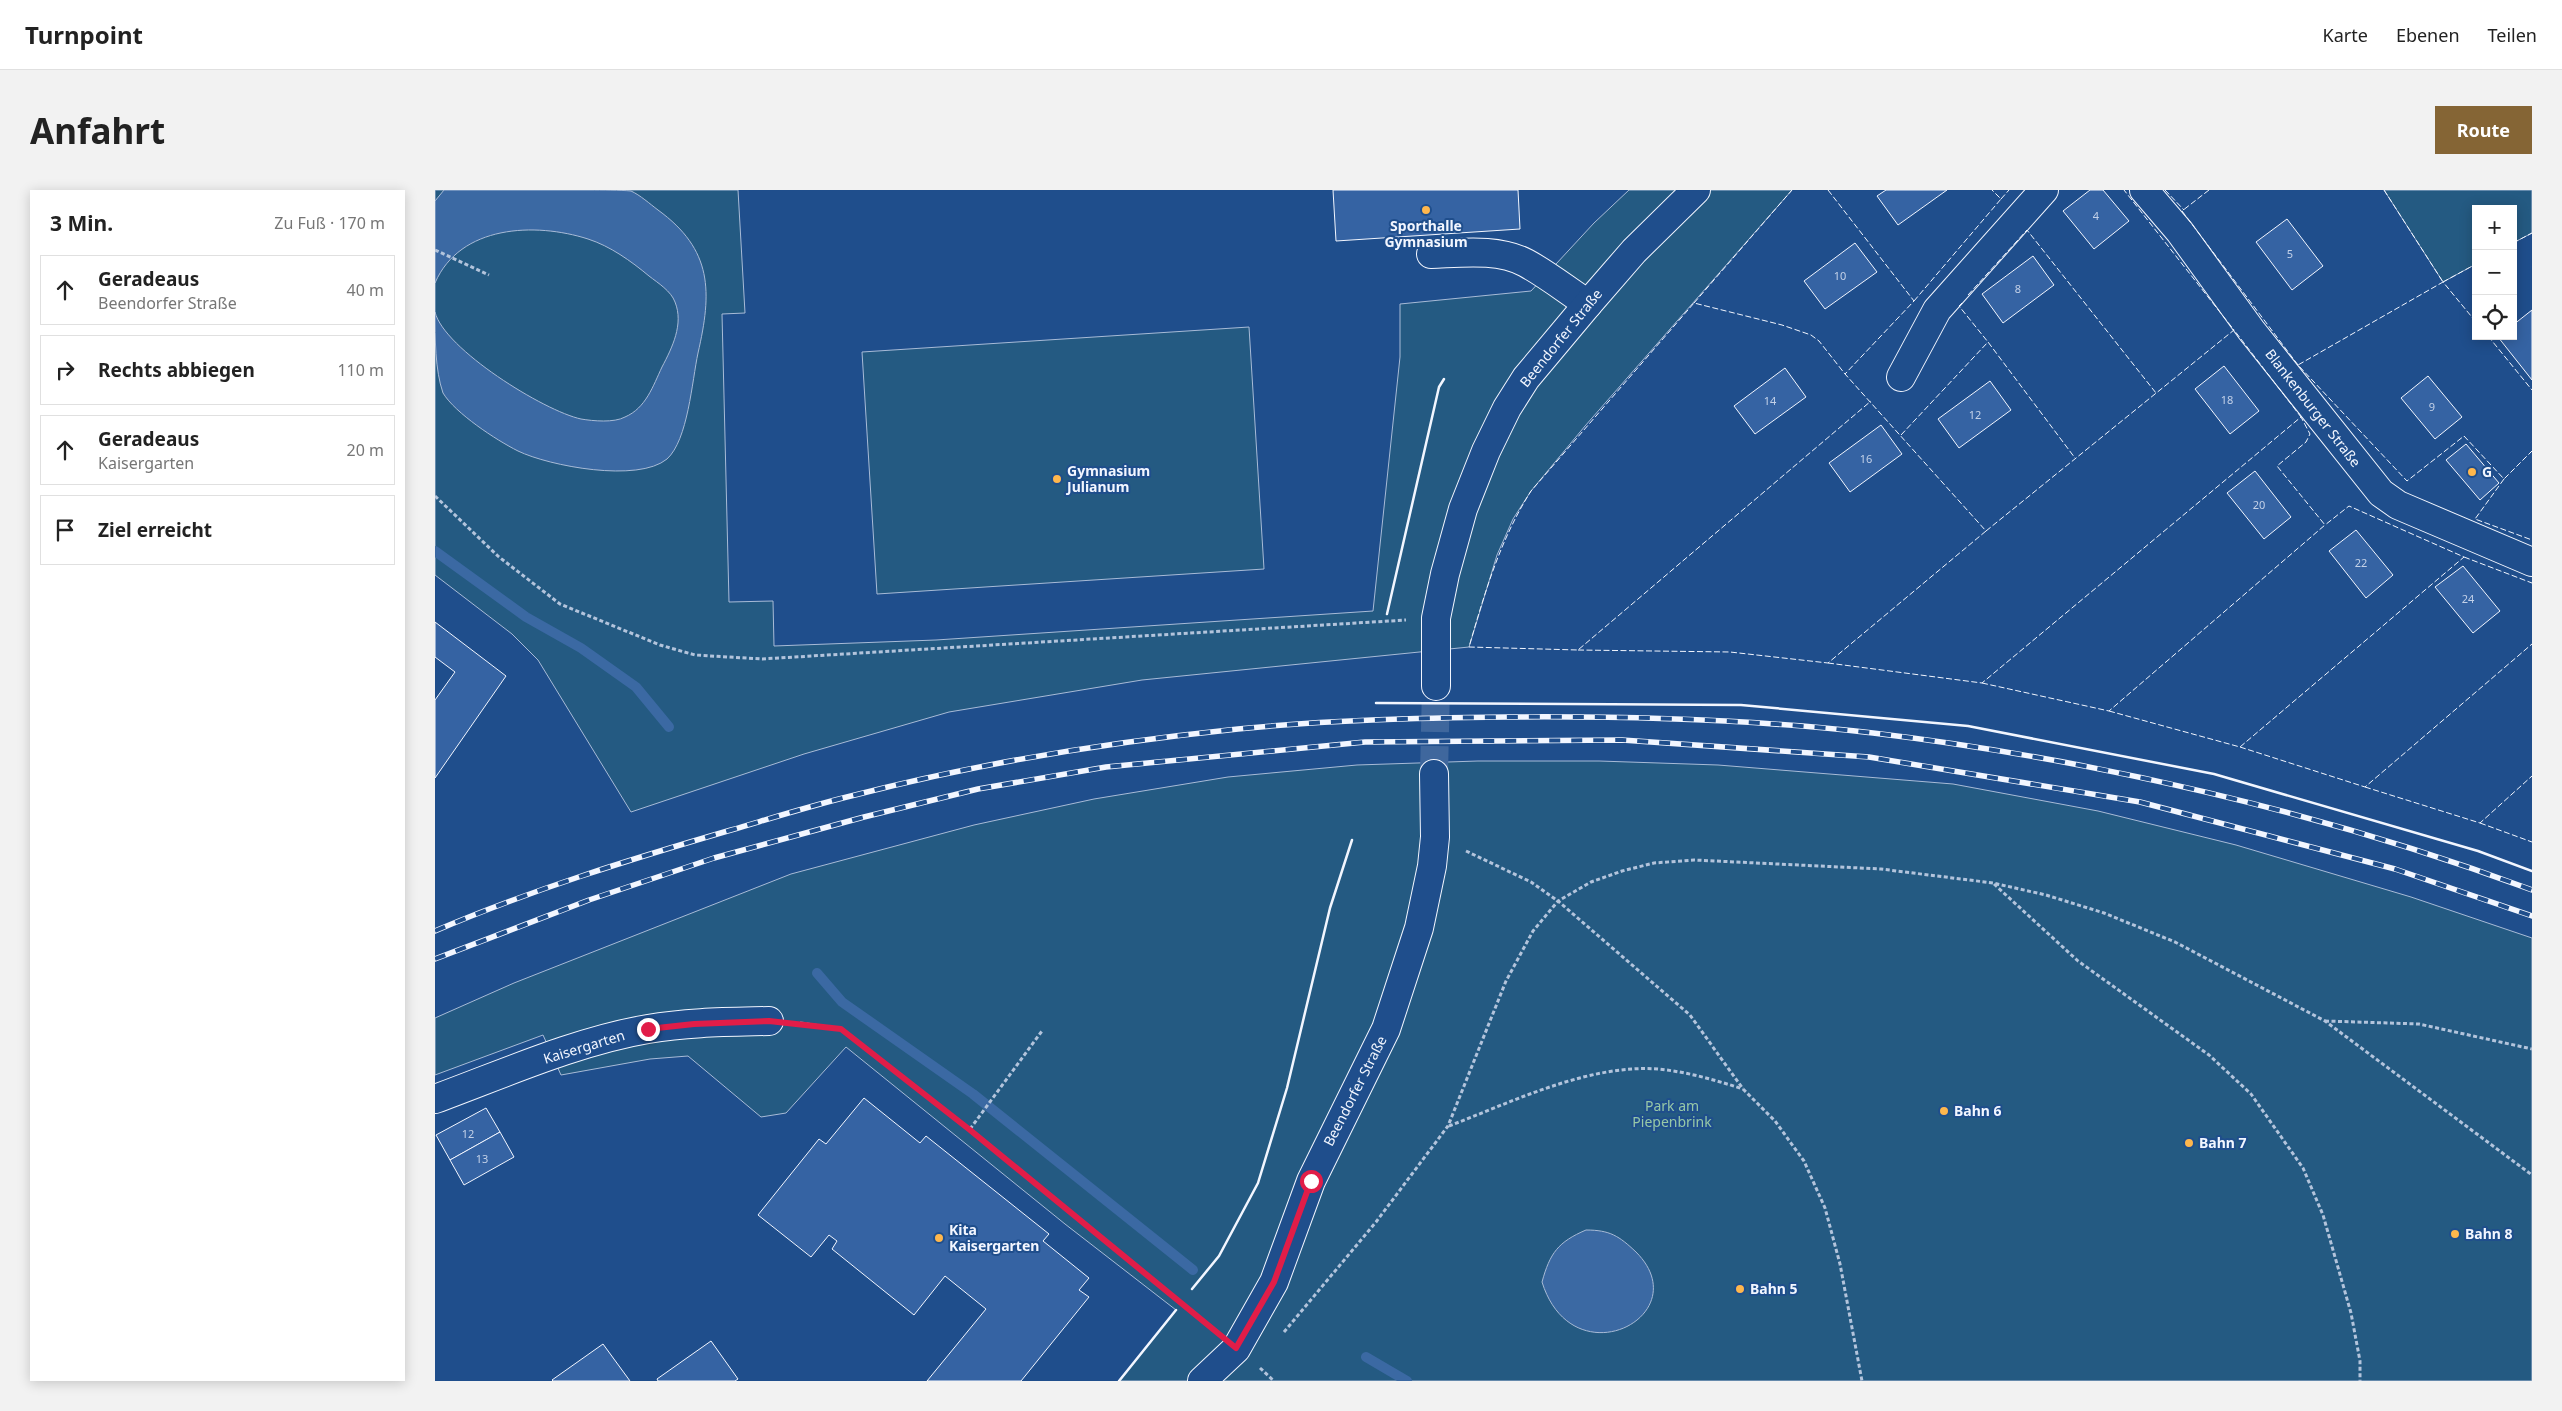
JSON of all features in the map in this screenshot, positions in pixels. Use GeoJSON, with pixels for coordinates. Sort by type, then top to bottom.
{"type":"FeatureCollection","features":[{"type":"Feature","properties":{"kind":"street","name":"Beendorfer Straße"},"geometry":{"type":"LineString","coordinates":[[1435,686],[1436,618],[1463,509],[1486,450],[1526,378],[1635,250],[1695,190]]}},
{"type":"Feature","properties":{"kind":"street"},"geometry":{"type":"LineString","coordinates":[[1901,377],[1937,310],[2044,190]]}},
{"type":"Feature","properties":{"kind":"street","name":"Blankenburger Straße"},"geometry":{"type":"LineString","coordinates":[[2144,190],[2179,232],[2251,330],[2381,493],[2398,505],[2532,562]]}},
{"type":"Feature","properties":{"kind":"street"},"geometry":{"type":"LineString","coordinates":[[1431,254],[1471,252],[1500,255],[1525,263],[1588,304]]}},
{"type":"Feature","properties":{"kind":"street","name":"Beendorfer Straße"},"geometry":{"type":"LineString","coordinates":[[1203,1381],[1236,1348],[1274,1282],[1311,1181],[1386,1029],[1419,928],[1432,866],[1435,837],[1435,774]]}},
{"type":"Feature","properties":{"kind":"street","name":"Kaisergarten"},"geometry":{"type":"LineString","coordinates":[[435,1098],[590,1044],[648,1029],[694,1024],[769,1021]]}},
{"type":"Feature","properties":{"kind":"path"},"geometry":{"type":"LineString","coordinates":[[435,250],[489,275]]}},
{"type":"Feature","properties":{"kind":"path"},"geometry":{"type":"LineString","coordinates":[[435,496],[499,557],[560,604],[660,645],[695,655],[762,659],[1436,618]]}},
{"type":"Feature","properties":{"kind":"path"},"geometry":{"type":"LineString","coordinates":[[1435,837],[1531,882],[1558,901],[1690,1015],[1743,1089],[1775,1121],[1804,1161],[1825,1208],[1841,1264],[1862,1381]]}},
{"type":"Feature","properties":{"kind":"path"},"geometry":{"type":"LineString","coordinates":[[1282,1336],[1376,1222],[1448,1126],[1517,957],[1533,931],[1558,901],[1591,882],[1622,871],[1654,863],[1693,860],[1881,869],[1993,883],[2104,913],[2175,942],[2325,1021],[2532,1175]]}},
{"type":"Feature","properties":{"kind":"path"},"geometry":{"type":"LineString","coordinates":[[1993,883],[2078,961],[2209,1055],[2251,1094],[2303,1168],[2323,1215],[2351,1313],[2360,1361],[2360,1381]]}},
{"type":"Feature","properties":{"kind":"path"},"geometry":{"type":"LineString","coordinates":[[769,1021],[841,1029],[970,1130],[1236,1348]]}},
{"type":"Feature","properties":{"kind":"path"},"geometry":{"type":"LineString","coordinates":[[2325,1021],[2419,1024],[2532,1049]]}},
{"type":"Feature","properties":{"kind":"path"},"geometry":{"type":"LineString","coordinates":[[970,1130],[1042,1031]]}},
{"type":"Feature","properties":{"kind":"path"},"geometry":{"type":"LineString","coordinates":[[1448,1126],[1577,1079],[1617,1071],[1656,1069],[1690,1073],[1743,1089]]}},
{"type":"Feature","properties":{"kind":"green space"},"geometry":{"type":"Polygon","coordinates":[[[435,190],[738,190],[745,313],[722,314],[729,602],[773,601],[774,646],[936,640],[1373,611],[1400,357],[1400,304],[1531,291],[1594,223],[1629,190],[1792,190],[1585,426],[1531,491],[1513,519],[1497,555],[1469,647],[1142,680],[949,712],[804,754],[631,812],[538,660],[512,634],[435,575],[435,190]]]}},
{"type":"Feature","properties":{"kind":"green space"},"geometry":{"type":"Polygon","coordinates":[[[2384,190],[2532,190],[2532,233],[2517,241],[2517,205],[2472,205],[2472,266],[2443,282],[2384,190]]]}},
{"type":"Feature","properties":{"kind":"green space"},"geometry":{"type":"Polygon","coordinates":[[[1249,327],[1264,569],[877,594],[862,352],[1249,327]]]}},
{"type":"Feature","properties":{"kind":"green space","name":"Park am Piepenbrink"},"geometry":{"type":"Polygon","coordinates":[[[1478,761],[1599,761],[1718,765],[1953,784],[2098,811],[2236,845],[2411,897],[2532,938],[2532,1381],[1208,1381],[1197,1372],[1189,1381],[1119,1381],[1176,1310],[1065,1224],[846,1047],[786,1113],[761,1117],[688,1056],[650,1059],[561,1075],[543,1035],[435,1075],[435,1018],[514,983],[791,874],[974,825],[1094,799],[1228,777],[1357,765],[1478,761]]]}},
{"type":"Feature","properties":{"kind":"shaded area"},"geometry":{"type":"Polygon","coordinates":[[[444,190],[631,191],[676,225],[699,257],[706,291],[703,331],[688,409],[680,438],[667,459],[654,466],[636,470],[615,471],[593,470],[550,462],[518,451],[499,440],[466,417],[449,401],[443,393],[438,374],[435,312],[442,327],[456,343],[475,360],[521,391],[564,414],[581,419],[603,421],[625,417],[644,402],[673,344],[678,319],[675,302],[671,294],[635,265],[620,254],[604,246],[588,239],[567,234],[523,230],[501,233],[480,239],[462,249],[447,264],[435,283],[435,201],[444,190]]]}},
{"type":"Feature","properties":{"kind":"shaded area"},"geometry":{"type":"Polygon","coordinates":[[[1586,1230],[1602,1231],[1619,1238],[1636,1252],[1651,1275],[1652,1297],[1642,1315],[1624,1328],[1602,1333],[1579,1328],[1558,1312],[1542,1282],[1548,1263],[1562,1244],[1576,1234],[1586,1230]]]}},
{"type":"Feature","properties":{"kind":"building","name":"Sporthalle Gymnasium"},"geometry":{"type":"Polygon","coordinates":[[[1333,190],[1518,190],[1520,229],[1336,241],[1333,190]]]}},
{"type":"Feature","properties":{"kind":"building"},"geometry":{"type":"Polygon","coordinates":[[[1886,190],[1947,190],[1898,225],[1877,196],[1886,190]]]}},
{"type":"Feature","properties":{"kind":"building"},"geometry":{"type":"Polygon","coordinates":[[[2090,190],[2103,190],[2129,221],[2094,249],[2063,211],[2090,190]]]}},
{"type":"Feature","properties":{"kind":"building"},"geometry":{"type":"Polygon","coordinates":[[[2287,219],[2323,266],[2292,290],[2256,242],[2287,219]]]}},
{"type":"Feature","properties":{"kind":"building"},"geometry":{"type":"Polygon","coordinates":[[[1855,243],[1877,272],[1825,309],[1804,281],[1855,243]]]}},
{"type":"Feature","properties":{"kind":"building"},"geometry":{"type":"Polygon","coordinates":[[[2033,256],[2054,285],[2003,323],[1982,294],[2033,256]]]}},
{"type":"Feature","properties":{"kind":"building"},"geometry":{"type":"Polygon","coordinates":[[[2532,310],[2532,380],[2500,340],[2517,340],[2517,322],[2532,310]]]}},
{"type":"Feature","properties":{"kind":"building"},"geometry":{"type":"Polygon","coordinates":[[[2224,366],[2259,411],[2230,434],[2195,389],[2224,366]]]}},
{"type":"Feature","properties":{"kind":"building"},"geometry":{"type":"Polygon","coordinates":[[[1785,368],[1806,397],[1755,434],[1734,406],[1785,368]]]}},
{"type":"Feature","properties":{"kind":"building"},"geometry":{"type":"Polygon","coordinates":[[[2428,376],[2462,417],[2435,439],[2401,398],[2428,376]]]}},
{"type":"Feature","properties":{"kind":"building"},"geometry":{"type":"Polygon","coordinates":[[[1990,381],[2011,410],[1959,448],[1938,419],[1990,381]]]}},
{"type":"Feature","properties":{"kind":"building"},"geometry":{"type":"Polygon","coordinates":[[[1881,425],[1902,454],[1850,492],[1829,463],[1881,425]]]}},
{"type":"Feature","properties":{"kind":"building","name":"G"},"geometry":{"type":"Polygon","coordinates":[[[2466,444],[2499,483],[2480,500],[2446,460],[2466,444]]]}},
{"type":"Feature","properties":{"kind":"building"},"geometry":{"type":"Polygon","coordinates":[[[2255,471],[2291,517],[2264,539],[2227,493],[2255,471]]]}},
{"type":"Feature","properties":{"kind":"building"},"geometry":{"type":"Polygon","coordinates":[[[2356,530],[2393,575],[2366,598],[2329,551],[2356,530]]]}},
{"type":"Feature","properties":{"kind":"building"},"geometry":{"type":"Polygon","coordinates":[[[2463,566],[2500,611],[2473,633],[2435,587],[2463,566]]]}},
{"type":"Feature","properties":{"kind":"building"},"geometry":{"type":"Polygon","coordinates":[[[435,622],[506,676],[435,778],[435,700],[455,672],[435,657],[435,622]]]}},
{"type":"Feature","properties":{"kind":"building","name":"Kita Kaisergarten"},"geometry":{"type":"Polygon","coordinates":[[[864,1098],[920,1143],[926,1136],[1049,1234],[1043,1241],[1089,1278],[1079,1290],[1089,1297],[1021,1381],[927,1381],[986,1309],[945,1276],[914,1315],[832,1249],[837,1241],[829,1235],[811,1257],[758,1215],[819,1139],[826,1144],[864,1098]]]}},
{"type":"Feature","properties":{"kind":"building"},"geometry":{"type":"Polygon","coordinates":[[[486,1108],[500,1132],[450,1160],[436,1135],[486,1108]]]}},
{"type":"Feature","properties":{"kind":"building"},"geometry":{"type":"Polygon","coordinates":[[[500,1132],[514,1157],[464,1185],[450,1160],[500,1132]]]}},
{"type":"Feature","properties":{"kind":"building"},"geometry":{"type":"Polygon","coordinates":[[[711,1341],[738,1379],[735,1381],[658,1381],[657,1379],[711,1341]]]}},
{"type":"Feature","properties":{"kind":"building"},"geometry":{"type":"Polygon","coordinates":[[[603,1344],[630,1381],[552,1380],[603,1344]]]}},
{"type":"Feature","properties":{"kind":"waterway"},"geometry":{"type":"LineString","coordinates":[[435,551],[526,617],[581,648],[636,687],[669,727]]}},
{"type":"Feature","properties":{"kind":"waterway"},"geometry":{"type":"LineString","coordinates":[[817,973],[842,1002],[973,1094],[1193,1270]]}},
{"type":"Feature","properties":{"kind":"waterway"},"geometry":{"type":"LineString","coordinates":[[1366,1357],[1407,1381]]}},
{"type":"Feature","properties":{"kind":"tunnel"},"geometry":{"type":"LineString","coordinates":[[1434,774],[1436,686]]}},
{"type":"Feature","properties":{"kind":"railway"},"geometry":{"type":"LineString","coordinates":[[435,931],[544,889],[656,852],[824,803],[997,763],[1142,740],[1238,729],[1305,723],[1440,718],[1599,717],[1690,719],[1827,728],[1956,744],[2123,774],[2207,792],[2290,813],[2453,862],[2532,890]]}},
{"type":"Feature","properties":{"kind":"railway"},"geometry":{"type":"LineString","coordinates":[[435,959],[589,900],[714,858],[864,817],[978,789],[1106,767],[1365,742],[1622,740],[1869,757],[2140,802],[2395,869],[2532,916]]}},
{"type":"Feature","properties":{"kind":"fence"},"geometry":{"type":"LineString","coordinates":[[1694,303],[1792,190]]}},
{"type":"Feature","properties":{"kind":"fence"},"geometry":{"type":"LineString","coordinates":[[1828,190],[1914,301],[1845,374]]}},
{"type":"Feature","properties":{"kind":"fence"},"geometry":{"type":"LineString","coordinates":[[1914,301],[2001,199],[1992,190]]}},
{"type":"Feature","properties":{"kind":"fence"},"geometry":{"type":"LineString","coordinates":[[2001,199],[2009,190]]}},
{"type":"Feature","properties":{"kind":"fence"},"geometry":{"type":"LineString","coordinates":[[1986,531],[2234,330],[2124,190]]}},
{"type":"Feature","properties":{"kind":"fence"},"geometry":{"type":"LineString","coordinates":[[2165,190],[2184,210]]}},
{"type":"Feature","properties":{"kind":"fence"},"geometry":{"type":"LineString","coordinates":[[2209,190],[2182,211],[2299,364]]}},
{"type":"Feature","properties":{"kind":"fence"},"geometry":{"type":"LineString","coordinates":[[2384,190],[2443,282]]}},
{"type":"Feature","properties":{"kind":"fence"},"geometry":{"type":"LineString","coordinates":[[1968,295],[2027,230],[2156,393]]}},
{"type":"Feature","properties":{"kind":"fence"},"geometry":{"type":"LineString","coordinates":[[2517,241],[2532,233]]}},
{"type":"Feature","properties":{"kind":"fence"},"geometry":{"type":"LineString","coordinates":[[2443,282],[2472,266]]}},
{"type":"Feature","properties":{"kind":"fence"},"geometry":{"type":"LineString","coordinates":[[2472,317],[2443,282],[2298,365],[2407,481],[2464,436],[2504,479],[2532,451]]}},
{"type":"Feature","properties":{"kind":"fence"},"geometry":{"type":"LineString","coordinates":[[1578,650],[1730,652],[1828,663],[1986,531],[1845,374],[1819,341],[1811,335],[1782,325],[1694,303],[1531,491],[1510,528],[1494,567],[1469,647],[1578,650],[1871,401]]}},
{"type":"Feature","properties":{"kind":"fence"},"geometry":{"type":"LineString","coordinates":[[1962,303],[1959,306],[1988,342]]}},
{"type":"Feature","properties":{"kind":"fence"},"geometry":{"type":"LineString","coordinates":[[1828,663],[1982,683],[2301,417],[2234,330]]}},
{"type":"Feature","properties":{"kind":"fence"},"geometry":{"type":"LineString","coordinates":[[2491,340],[2532,390]]}},
{"type":"Feature","properties":{"kind":"fence"},"geometry":{"type":"LineString","coordinates":[[1901,435],[1988,342],[2075,458]]}},
{"type":"Feature","properties":{"kind":"fence"},"geometry":{"type":"LineString","coordinates":[[1982,683],[2109,711],[2325,525],[2277,466],[2306,442],[2310,434],[2301,417]]}},
{"type":"Feature","properties":{"kind":"fence"},"geometry":{"type":"LineString","coordinates":[[2504,479],[2475,519],[2532,540]]}},
{"type":"Feature","properties":{"kind":"fence"},"geometry":{"type":"LineString","coordinates":[[2109,711],[2240,747],[2464,557],[2349,506],[2325,525]]}},
{"type":"Feature","properties":{"kind":"fence"},"geometry":{"type":"LineString","coordinates":[[2464,557],[2532,583]]}},
{"type":"Feature","properties":{"kind":"fence"},"geometry":{"type":"LineString","coordinates":[[2240,747],[2365,787],[2532,644]]}},
{"type":"Feature","properties":{"kind":"fence"},"geometry":{"type":"LineString","coordinates":[[2365,787],[2480,823],[2532,776]]}},
{"type":"Feature","properties":{"kind":"fence"},"geometry":{"type":"LineString","coordinates":[[2480,823],[2532,842]]}},
{"type":"Feature","properties":{"kind":"wall"},"geometry":{"type":"LineString","coordinates":[[1387,614],[1439,387],[1444,379]]}},
{"type":"Feature","properties":{"kind":"wall"},"geometry":{"type":"LineString","coordinates":[[1376,703],[1741,705],[1968,726],[2214,774],[2478,851],[2532,871]]}},
{"type":"Feature","properties":{"kind":"wall"},"geometry":{"type":"LineString","coordinates":[[1192,1289],[1219,1256],[1258,1183],[1287,1088],[1330,908],[1352,840]]}},
{"type":"Feature","properties":{"kind":"wall"},"geometry":{"type":"LineString","coordinates":[[1119,1381],[1176,1310]]}},
{"type":"Feature","properties":{"kind":"place","name":"Sporthalle Gymnasium"},"geometry":{"type":"Point","coordinates":[1426,210]}},
{"type":"Feature","properties":{"kind":"place","name":"G"},"geometry":{"type":"Point","coordinates":[2472,472]}},
{"type":"Feature","properties":{"kind":"place","name":"Gymnasium Julianum"},"geometry":{"type":"Point","coordinates":[1057,479]}},
{"type":"Feature","properties":{"kind":"place","name":"Bahn 6"},"geometry":{"type":"Point","coordinates":[1944,1111]}},
{"type":"Feature","properties":{"kind":"place","name":"Bahn 7"},"geometry":{"type":"Point","coordinates":[2189,1143]}},
{"type":"Feature","properties":{"kind":"place","name":"Bahn 8"},"geometry":{"type":"Point","coordinates":[2455,1234]}},
{"type":"Feature","properties":{"kind":"place","name":"Kita Kaisergarten"},"geometry":{"type":"Point","coordinates":[939,1238]}},
{"type":"Feature","properties":{"kind":"place","name":"Bahn 5"},"geometry":{"type":"Point","coordinates":[1740,1289]}},
{"type":"Feature","properties":{"kind":"route"},"geometry":{"type":"LineString","coordinates":[[648,1029],[694,1024],[769,1021],[813,1024],[841,1029],[970,1130],[1236,1348],[1274,1282],[1311,1181]]}}]}
